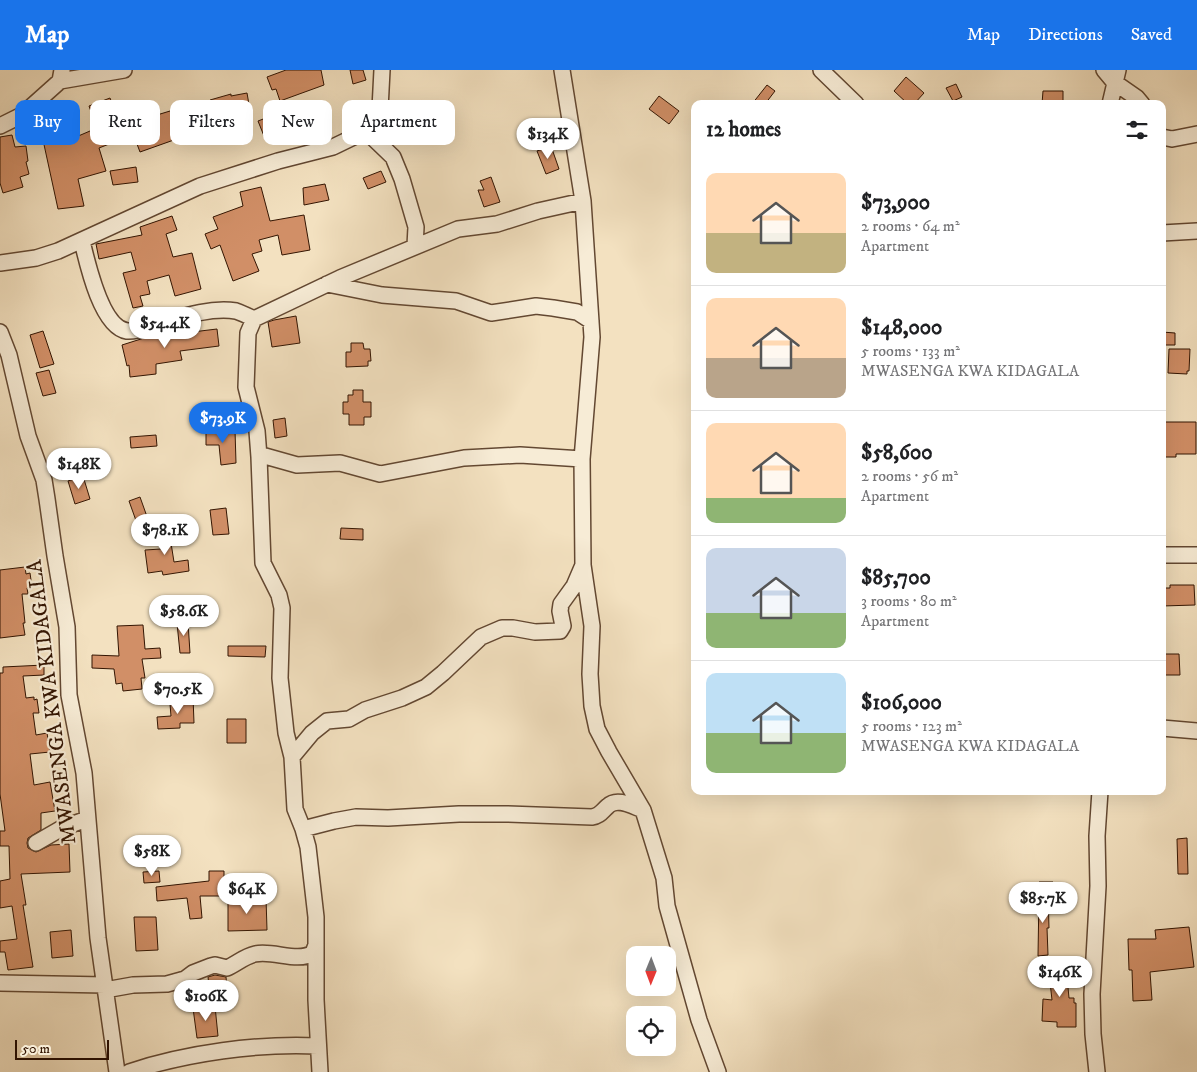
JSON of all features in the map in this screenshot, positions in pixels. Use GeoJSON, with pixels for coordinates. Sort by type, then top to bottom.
{"type":"FeatureCollection","features":[{"type":"Feature","properties":{"kind":"street"},"geometry":{"type":"LineString","coordinates":[[0,126],[22,115],[61,76],[124,70]]}},
{"type":"Feature","properties":{"kind":"street"},"geometry":{"type":"LineString","coordinates":[[380,100],[382,70]]}},
{"type":"Feature","properties":{"kind":"street"},"geometry":{"type":"LineString","coordinates":[[562,70],[583,201],[592,337],[582,459],[583,565],[592,626],[590,674],[592,706],[597,729],[608,752],[642,810],[664,878],[666,906],[699,1020],[718,1072]]}},
{"type":"Feature","properties":{"kind":"street"},"geometry":{"type":"LineString","coordinates":[[821,70],[852,100]]}},
{"type":"Feature","properties":{"kind":"street"},"geometry":{"type":"LineString","coordinates":[[1104,70],[1116,76],[1139,100]]}},
{"type":"Feature","properties":{"kind":"street"},"geometry":{"type":"LineString","coordinates":[[1111,100],[1116,76]]}},
{"type":"Feature","properties":{"kind":"street"},"geometry":{"type":"LineString","coordinates":[[1166,137],[1172,139],[1197,134]]}},
{"type":"Feature","properties":{"kind":"street"},"geometry":{"type":"LineString","coordinates":[[0,263],[36,258],[82,241],[200,186],[278,161],[333,147],[342,143]]}},
{"type":"Feature","properties":{"kind":"street"},"geometry":{"type":"LineString","coordinates":[[381,145],[393,157],[402,179],[416,227],[415,246]]}},
{"type":"Feature","properties":{"kind":"street"},"geometry":{"type":"LineString","coordinates":[[320,1072],[316,1000],[316,917],[308,847],[295,809],[292,757],[285,724],[280,678],[282,608],[263,563],[257,431],[246,388],[248,332],[254,319],[327,284],[458,229],[497,224],[538,211],[583,201]]}},
{"type":"Feature","properties":{"kind":"street"},"geometry":{"type":"LineString","coordinates":[[1166,233],[1197,230]]}},
{"type":"Feature","properties":{"kind":"street"},"geometry":{"type":"LineString","coordinates":[[82,241],[94,288],[111,319],[117,326],[126,331],[137,330],[189,314],[218,311],[236,312],[254,319]]}},
{"type":"Feature","properties":{"kind":"street"},"geometry":{"type":"LineString","coordinates":[[327,284],[382,295],[456,301],[491,313],[536,306],[553,308],[577,312],[591,321]]}},
{"type":"Feature","properties":{"kind":"street","name":"MWASENGA KWA KIDAGALA"},"geometry":{"type":"LineString","coordinates":[[0,332],[9,355],[28,436],[44,480],[67,627],[69,695],[83,765],[98,938],[117,1072]]}},
{"type":"Feature","properties":{"kind":"street"},"geometry":{"type":"LineString","coordinates":[[259,457],[265,456],[297,464],[340,463],[380,474],[464,458],[520,455],[582,459]]}},
{"type":"Feature","properties":{"kind":"street"},"geometry":{"type":"LineString","coordinates":[[1166,555],[1197,554]]}},
{"type":"Feature","properties":{"kind":"street"},"geometry":{"type":"LineString","coordinates":[[292,757],[312,733],[327,721],[349,719],[364,710],[402,698],[426,687],[480,637],[502,628],[536,632],[560,631],[563,626],[560,610],[562,604],[574,586],[583,565]]}},
{"type":"Feature","properties":{"kind":"street"},"geometry":{"type":"LineString","coordinates":[[285,724],[300,732],[312,733]]}},
{"type":"Feature","properties":{"kind":"street"},"geometry":{"type":"LineString","coordinates":[[1166,728],[1197,731]]}},
{"type":"Feature","properties":{"kind":"street"},"geometry":{"type":"LineString","coordinates":[[1097,1072],[1092,994],[1098,886],[1100,795]]}},
{"type":"Feature","properties":{"kind":"street"},"geometry":{"type":"LineString","coordinates":[[303,829],[356,817],[388,818],[487,814],[592,817],[602,812],[609,804],[618,802],[642,810]]}},
{"type":"Feature","properties":{"kind":"street"},"geometry":{"type":"LineString","coordinates":[[36,843],[62,828],[87,819]]}},
{"type":"Feature","properties":{"kind":"street"},"geometry":{"type":"LineString","coordinates":[[0,983],[105,987],[166,984],[185,979],[193,973],[210,966],[215,965],[227,968],[255,954],[305,956],[314,953],[316,945]]}},
{"type":"Feature","properties":{"kind":"street"},"geometry":{"type":"LineString","coordinates":[[130,1072],[214,1052],[275,1046],[318,1046]]}},
{"type":"Feature","properties":{"kind":"building"},"geometry":{"type":"Polygon","coordinates":[[[286,70],[321,70],[324,85],[280,100],[276,89],[272,90],[267,77],[286,70]]]}},
{"type":"Feature","properties":{"kind":"building"},"geometry":{"type":"Polygon","coordinates":[[[350,70],[363,70],[366,80],[353,84],[350,70]]]}},
{"type":"Feature","properties":{"kind":"building"},"geometry":{"type":"Polygon","coordinates":[[[906,77],[924,93],[918,100],[904,100],[894,91],[906,77]]]}},
{"type":"Feature","properties":{"kind":"building"},"geometry":{"type":"Polygon","coordinates":[[[956,84],[962,97],[952,100],[946,88],[956,84]]]}},
{"type":"Feature","properties":{"kind":"building"},"geometry":{"type":"Polygon","coordinates":[[[767,85],[775,91],[768,100],[755,100],[767,85]]]}},
{"type":"Feature","properties":{"kind":"building"},"geometry":{"type":"Polygon","coordinates":[[[1043,91],[1063,91],[1063,100],[1042,100],[1043,91]]]}},
{"type":"Feature","properties":{"kind":"building"},"geometry":{"type":"Polygon","coordinates":[[[247,93],[248,100],[210,100],[231,94],[231,96],[247,93]]]}},
{"type":"Feature","properties":{"kind":"building"},"geometry":{"type":"Polygon","coordinates":[[[659,96],[679,111],[669,124],[649,109],[659,96]]]}},
{"type":"Feature","properties":{"kind":"building"},"geometry":{"type":"Polygon","coordinates":[[[170,111],[170,141],[160,145],[160,114],[170,111]]]}},
{"type":"Feature","properties":{"kind":"building"},"geometry":{"type":"Polygon","coordinates":[[[263,119],[263,134],[258,121],[263,119]]]}},
{"type":"Feature","properties":{"kind":"building"},"geometry":{"type":"Polygon","coordinates":[[[90,131],[90,145],[107,145],[99,148],[106,171],[78,179],[84,206],[58,209],[44,145],[80,145],[80,135],[90,131]]]}},
{"type":"Feature","properties":{"kind":"building"},"geometry":{"type":"Polygon","coordinates":[[[12,135],[15,147],[26,146],[28,161],[26,162],[29,174],[20,177],[23,187],[3,193],[0,183],[0,137],[12,135]]]}},
{"type":"Feature","properties":{"kind":"building"},"geometry":{"type":"Polygon","coordinates":[[[137,145],[160,145],[140,152],[137,145]]]}},
{"type":"Feature","properties":{"kind":"building"},"geometry":{"type":"Polygon","coordinates":[[[551,146],[559,169],[546,174],[537,151],[551,146]]]}},
{"type":"Feature","properties":{"kind":"building"},"geometry":{"type":"Polygon","coordinates":[[[136,167],[138,182],[113,185],[110,171],[136,167]]]}},
{"type":"Feature","properties":{"kind":"building"},"geometry":{"type":"Polygon","coordinates":[[[381,171],[386,182],[368,189],[363,178],[381,171]]]}},
{"type":"Feature","properties":{"kind":"building"},"geometry":{"type":"Polygon","coordinates":[[[491,177],[500,202],[484,207],[478,190],[484,190],[480,181],[491,177]]]}},
{"type":"Feature","properties":{"kind":"building"},"geometry":{"type":"Polygon","coordinates":[[[325,184],[329,200],[304,205],[303,188],[325,184]]]}},
{"type":"Feature","properties":{"kind":"building"},"geometry":{"type":"Polygon","coordinates":[[[261,187],[270,221],[304,215],[310,250],[282,255],[278,235],[259,240],[262,251],[252,254],[259,271],[233,281],[220,245],[211,249],[205,234],[218,229],[213,217],[243,206],[240,192],[261,187]]]}},
{"type":"Feature","properties":{"kind":"building"},"geometry":{"type":"Polygon","coordinates":[[[172,216],[177,230],[166,234],[173,257],[192,253],[201,289],[175,296],[169,275],[147,281],[150,294],[140,296],[143,306],[133,308],[123,273],[136,270],[131,252],[99,259],[96,244],[142,235],[140,227],[172,216]]]}},
{"type":"Feature","properties":{"kind":"building"},"geometry":{"type":"Polygon","coordinates":[[[296,316],[300,343],[272,347],[268,322],[296,316]]]}},
{"type":"Feature","properties":{"kind":"building"},"geometry":{"type":"Polygon","coordinates":[[[182,326],[184,333],[217,329],[219,346],[180,351],[182,360],[156,364],[156,374],[130,377],[129,365],[127,366],[122,345],[182,326]]]}},
{"type":"Feature","properties":{"kind":"building"},"geometry":{"type":"Polygon","coordinates":[[[43,331],[54,364],[40,368],[30,335],[43,331]]]}},
{"type":"Feature","properties":{"kind":"building"},"geometry":{"type":"Polygon","coordinates":[[[1166,332],[1175,333],[1175,345],[1166,345],[1166,332]]]}},
{"type":"Feature","properties":{"kind":"building"},"geometry":{"type":"Polygon","coordinates":[[[351,343],[363,343],[364,349],[370,349],[371,361],[368,361],[368,366],[346,367],[346,352],[351,352],[351,343]]]}},
{"type":"Feature","properties":{"kind":"building"},"geometry":{"type":"Polygon","coordinates":[[[1169,349],[1190,349],[1189,371],[1187,371],[1187,374],[1168,373],[1169,349]]]}},
{"type":"Feature","properties":{"kind":"building"},"geometry":{"type":"Polygon","coordinates":[[[49,370],[56,393],[43,396],[36,373],[49,370]]]}},
{"type":"Feature","properties":{"kind":"building"},"geometry":{"type":"Polygon","coordinates":[[[353,390],[363,390],[363,402],[371,402],[371,417],[364,417],[364,425],[349,425],[349,414],[343,414],[343,402],[348,402],[348,395],[353,395],[353,390]]]}},
{"type":"Feature","properties":{"kind":"building"},"geometry":{"type":"Polygon","coordinates":[[[285,418],[287,436],[275,438],[273,420],[285,418]]]}},
{"type":"Feature","properties":{"kind":"building"},"geometry":{"type":"Polygon","coordinates":[[[1166,422],[1196,422],[1196,454],[1176,454],[1176,457],[1166,457],[1166,422]]]}},
{"type":"Feature","properties":{"kind":"building"},"geometry":{"type":"Polygon","coordinates":[[[206,429],[235,430],[236,463],[221,465],[219,445],[206,445],[206,429]]]}},
{"type":"Feature","properties":{"kind":"building"},"geometry":{"type":"Polygon","coordinates":[[[156,435],[157,446],[131,448],[130,437],[156,435]]]}},
{"type":"Feature","properties":{"kind":"building"},"geometry":{"type":"Polygon","coordinates":[[[83,476],[90,499],[75,504],[68,481],[83,476]]]}},
{"type":"Feature","properties":{"kind":"building"},"geometry":{"type":"Polygon","coordinates":[[[140,497],[150,525],[139,529],[129,501],[140,497]]]}},
{"type":"Feature","properties":{"kind":"building"},"geometry":{"type":"Polygon","coordinates":[[[226,508],[229,534],[213,535],[210,510],[226,508]]]}},
{"type":"Feature","properties":{"kind":"building"},"geometry":{"type":"Polygon","coordinates":[[[173,527],[175,542],[171,543],[174,562],[188,560],[189,571],[163,575],[162,571],[148,573],[145,550],[161,549],[158,529],[173,527]]]}},
{"type":"Feature","properties":{"kind":"building"},"geometry":{"type":"Polygon","coordinates":[[[341,528],[363,529],[363,540],[340,539],[341,528]]]}},
{"type":"Feature","properties":{"kind":"building"},"geometry":{"type":"Polygon","coordinates":[[[25,567],[26,574],[30,573],[32,587],[27,588],[28,594],[22,594],[25,635],[0,638],[0,570],[25,567]]]}},
{"type":"Feature","properties":{"kind":"building"},"geometry":{"type":"Polygon","coordinates":[[[1170,585],[1194,585],[1195,605],[1166,606],[1166,588],[1170,588],[1170,585]]]}},
{"type":"Feature","properties":{"kind":"building"},"geometry":{"type":"Polygon","coordinates":[[[188,622],[190,653],[180,653],[177,623],[188,622]]]}},
{"type":"Feature","properties":{"kind":"building"},"geometry":{"type":"Polygon","coordinates":[[[143,625],[145,649],[160,648],[161,658],[142,659],[145,678],[141,678],[142,689],[123,691],[122,683],[116,684],[114,669],[92,668],[92,655],[119,656],[117,626],[143,625]]]}},
{"type":"Feature","properties":{"kind":"building"},"geometry":{"type":"Polygon","coordinates":[[[228,646],[266,646],[265,657],[228,656],[228,646]]]}},
{"type":"Feature","properties":{"kind":"building"},"geometry":{"type":"Polygon","coordinates":[[[1166,654],[1179,654],[1180,675],[1166,675],[1166,654]]]}},
{"type":"Feature","properties":{"kind":"building"},"geometry":{"type":"Polygon","coordinates":[[[44,665],[44,675],[23,676],[26,698],[34,697],[34,700],[37,699],[39,713],[33,713],[36,735],[47,733],[50,752],[30,754],[34,785],[50,782],[55,811],[41,813],[41,830],[28,838],[27,843],[28,848],[36,852],[51,845],[69,844],[70,872],[21,874],[26,905],[23,905],[33,967],[8,970],[5,952],[0,952],[0,941],[17,939],[12,906],[0,908],[0,881],[10,879],[9,846],[0,846],[0,831],[5,831],[0,794],[0,673],[3,673],[3,667],[44,665]]]}},
{"type":"Feature","properties":{"kind":"building"},"geometry":{"type":"Polygon","coordinates":[[[180,697],[193,697],[194,723],[180,723],[180,728],[158,729],[157,717],[171,716],[170,704],[180,703],[180,697]]]}},
{"type":"Feature","properties":{"kind":"building"},"geometry":{"type":"Polygon","coordinates":[[[227,719],[246,719],[246,743],[227,743],[227,719]]]}},
{"type":"Feature","properties":{"kind":"building"},"geometry":{"type":"Polygon","coordinates":[[[1187,838],[1188,874],[1178,874],[1177,839],[1187,838]]]}},
{"type":"Feature","properties":{"kind":"building"},"geometry":{"type":"Polygon","coordinates":[[[159,871],[160,882],[144,883],[143,872],[159,871]]]}},
{"type":"Feature","properties":{"kind":"building"},"geometry":{"type":"Polygon","coordinates":[[[209,871],[224,871],[224,896],[200,896],[202,918],[190,919],[187,898],[157,901],[156,887],[209,881],[209,871]]]}},
{"type":"Feature","properties":{"kind":"building"},"geometry":{"type":"Polygon","coordinates":[[[1039,882],[1053,882],[1053,891],[1039,892],[1039,882]]]}},
{"type":"Feature","properties":{"kind":"building"},"geometry":{"type":"Polygon","coordinates":[[[1039,893],[1048,893],[1049,928],[1047,928],[1048,955],[1038,956],[1039,893]]]}},
{"type":"Feature","properties":{"kind":"building"},"geometry":{"type":"Polygon","coordinates":[[[266,898],[267,930],[228,931],[228,899],[266,898]]]}},
{"type":"Feature","properties":{"kind":"building"},"geometry":{"type":"Polygon","coordinates":[[[134,917],[156,917],[158,950],[136,951],[134,917]]]}},
{"type":"Feature","properties":{"kind":"building"},"geometry":{"type":"Polygon","coordinates":[[[1189,927],[1194,967],[1150,972],[1152,1000],[1133,1001],[1128,939],[1156,939],[1155,930],[1189,927]]]}},
{"type":"Feature","properties":{"kind":"building"},"geometry":{"type":"Polygon","coordinates":[[[71,930],[73,956],[52,958],[50,932],[71,930]]]}},
{"type":"Feature","properties":{"kind":"building"},"geometry":{"type":"Polygon","coordinates":[[[1068,962],[1070,977],[1067,977],[1069,998],[1074,998],[1074,1003],[1076,1003],[1076,1027],[1057,1027],[1057,1022],[1042,1021],[1043,999],[1052,1000],[1048,964],[1068,962]]]}},
{"type":"Feature","properties":{"kind":"building"},"geometry":{"type":"Polygon","coordinates":[[[215,975],[226,977],[228,1001],[211,1003],[208,977],[215,975]]]}},
{"type":"Feature","properties":{"kind":"building"},"geometry":{"type":"Polygon","coordinates":[[[215,1006],[218,1036],[197,1038],[193,1008],[215,1006]]]}}]}
